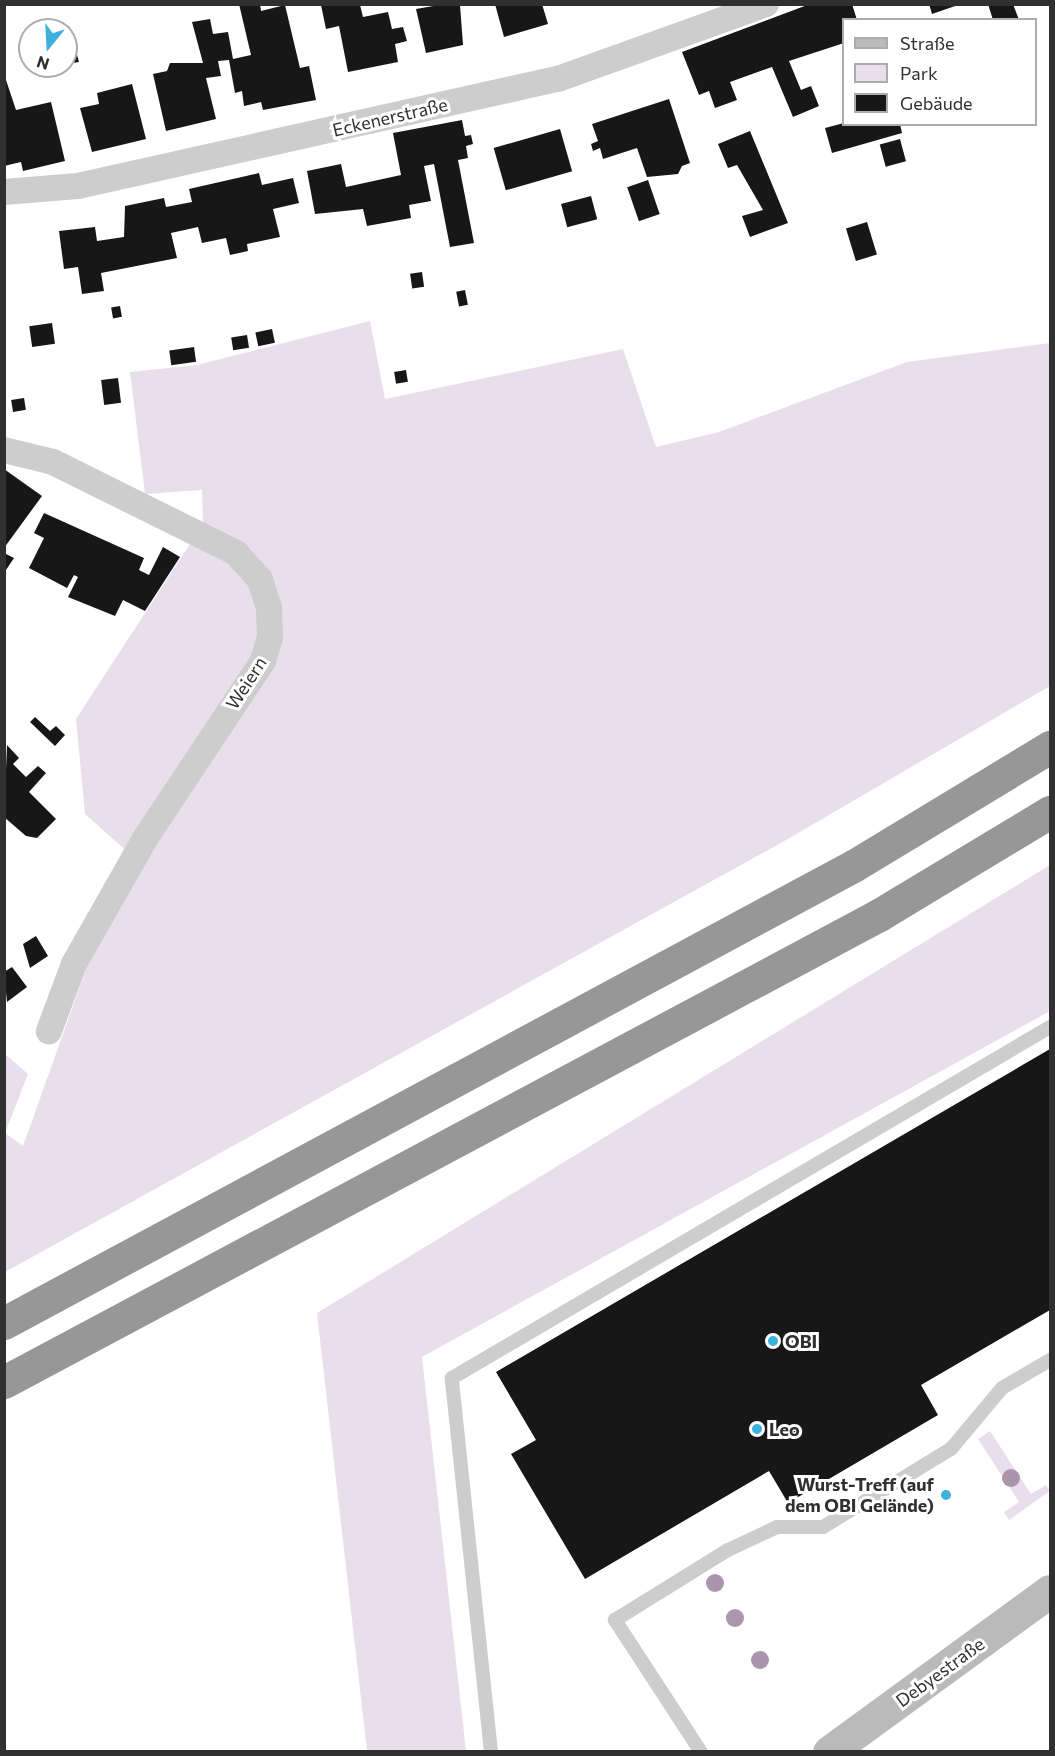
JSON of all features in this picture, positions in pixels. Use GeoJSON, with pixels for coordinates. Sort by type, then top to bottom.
{"type":"FeatureCollection","features":[{"type":"Feature","properties":{"kind":"highway"},"geometry":{"type":"LineString","coordinates":[[4,1323],[855,865],[1050,747]]}},
{"type":"Feature","properties":{"kind":"highway"},"geometry":{"type":"LineString","coordinates":[[4,1382],[879,915],[1050,812]]}},
{"type":"Feature","properties":{"kind":"main road","name":"Debyestraße"},"geometry":{"type":"LineString","coordinates":[[829,1752],[1050,1591]]}},
{"type":"Feature","properties":{"kind":"street","name":"Eckenerstraße"},"geometry":{"type":"LineString","coordinates":[[4,192],[78,186],[558,79],[765,4]]}},
{"type":"Feature","properties":{"kind":"street","name":"Weiern"},"geometry":{"type":"LineString","coordinates":[[4,450],[53,462],[236,553],[260,580],[269,608],[270,637],[263,661],[146,837],[74,964],[48,1031]]}},
{"type":"Feature","properties":{"kind":"lane"},"geometry":{"type":"LineString","coordinates":[[491,1752],[453,1378],[1050,1027]]}},
{"type":"Feature","properties":{"kind":"lane"},"geometry":{"type":"LineString","coordinates":[[701,1752],[615,1620],[728,1550],[777,1527],[823,1527],[951,1449],[1002,1388],[1050,1360]]}},
{"type":"Feature","properties":{"kind":"green space"},"geometry":{"type":"Polygon","coordinates":[[[370,321],[385,399],[623,349],[656,447],[719,432],[907,362],[1050,343],[1050,686],[788,839],[5,1272],[5,1133],[23,1146],[93,950],[141,864],[85,814],[76,719],[203,524],[202,490],[145,494],[130,372],[197,365],[370,321]]]}},
{"type":"Feature","properties":{"kind":"green space"},"geometry":{"type":"Polygon","coordinates":[[[1050,865],[1050,1011],[422,1357],[466,1751],[367,1751],[317,1313],[1050,865]]]}},
{"type":"Feature","properties":{"kind":"green space"},"geometry":{"type":"Polygon","coordinates":[[[5,1054],[28,1074],[5,1133],[5,1054]]]}},
{"type":"Feature","properties":{"kind":"green space"},"geometry":{"type":"Polygon","coordinates":[[[990,1431],[1031,1494],[1046,1485],[1050,1491],[1009,1520],[1004,1512],[1019,1502],[978,1439],[990,1431]]]}},
{"type":"Feature","properties":{"kind":"building"},"geometry":{"type":"Polygon","coordinates":[[[239,4],[260,4],[261,11],[285,5],[300,68],[309,66],[316,100],[263,110],[261,102],[244,106],[242,91],[235,93],[229,60],[218,61],[221,76],[206,78],[216,119],[166,131],[153,74],[167,71],[170,63],[203,63],[192,22],[210,19],[213,34],[228,32],[233,59],[251,55],[239,4]]]}},
{"type":"Feature","properties":{"kind":"building"},"geometry":{"type":"Polygon","coordinates":[[[495,4],[542,4],[548,24],[504,37],[495,4]]]}},
{"type":"Feature","properties":{"kind":"building"},"geometry":{"type":"Polygon","coordinates":[[[810,4],[852,4],[856,18],[842,18],[842,44],[789,61],[801,90],[811,86],[819,106],[793,117],[772,67],[730,82],[737,100],[715,108],[709,91],[699,95],[682,52],[810,4]]]}},
{"type":"Feature","properties":{"kind":"building"},"geometry":{"type":"Polygon","coordinates":[[[929,4],[958,4],[958,5],[932,14],[929,4]]]}},
{"type":"Feature","properties":{"kind":"building"},"geometry":{"type":"Polygon","coordinates":[[[988,4],[1013,4],[1018,18],[992,18],[988,4]]]}},
{"type":"Feature","properties":{"kind":"building"},"geometry":{"type":"Polygon","coordinates":[[[321,5],[360,5],[363,17],[388,12],[392,29],[403,27],[407,41],[395,44],[398,62],[348,72],[339,26],[326,29],[321,5]]]}},
{"type":"Feature","properties":{"kind":"building"},"geometry":{"type":"Polygon","coordinates":[[[439,5],[460,5],[463,45],[426,53],[416,9],[439,5]]]}},
{"type":"Feature","properties":{"kind":"building"},"geometry":{"type":"Polygon","coordinates":[[[4,74],[16,110],[51,102],[65,161],[23,171],[21,162],[4,166],[4,74]]]}},
{"type":"Feature","properties":{"kind":"building"},"geometry":{"type":"Polygon","coordinates":[[[132,84],[146,139],[92,152],[80,108],[99,104],[97,93],[132,84]]]}},
{"type":"Feature","properties":{"kind":"building"},"geometry":{"type":"Polygon","coordinates":[[[669,99],[690,163],[682,166],[678,174],[647,177],[637,148],[603,159],[600,148],[593,151],[591,144],[598,141],[592,124],[669,99]]]}},
{"type":"Feature","properties":{"kind":"building"},"geometry":{"type":"Polygon","coordinates":[[[462,120],[465,136],[471,135],[473,144],[466,146],[468,158],[458,160],[474,243],[450,247],[434,164],[424,166],[431,201],[409,205],[411,218],[367,226],[363,209],[315,214],[307,171],[341,164],[346,187],[401,175],[393,133],[462,120]]]}},
{"type":"Feature","properties":{"kind":"building"},"geometry":{"type":"Polygon","coordinates":[[[842,124],[842,126],[900,126],[902,133],[832,153],[825,128],[842,124]]]}},
{"type":"Feature","properties":{"kind":"building"},"geometry":{"type":"Polygon","coordinates":[[[560,129],[572,171],[506,190],[494,148],[560,129]]]}},
{"type":"Feature","properties":{"kind":"building"},"geometry":{"type":"Polygon","coordinates":[[[750,131],[788,223],[750,237],[742,216],[763,210],[737,165],[728,168],[718,144],[750,131]]]}},
{"type":"Feature","properties":{"kind":"building"},"geometry":{"type":"Polygon","coordinates":[[[900,139],[906,161],[886,167],[880,144],[900,139]]]}},
{"type":"Feature","properties":{"kind":"building"},"geometry":{"type":"Polygon","coordinates":[[[259,173],[262,185],[293,178],[299,203],[273,209],[280,237],[247,244],[248,251],[230,255],[226,238],[202,243],[198,227],[171,233],[177,258],[101,273],[104,291],[82,294],[78,267],[64,269],[59,231],[95,227],[97,241],[124,237],[125,206],[164,198],[166,207],[192,202],[189,189],[259,173]]]}},
{"type":"Feature","properties":{"kind":"building"},"geometry":{"type":"Polygon","coordinates":[[[648,180],[660,214],[639,221],[627,187],[648,180]]]}},
{"type":"Feature","properties":{"kind":"building"},"geometry":{"type":"Polygon","coordinates":[[[591,196],[597,219],[567,227],[561,204],[591,196]]]}},
{"type":"Feature","properties":{"kind":"building"},"geometry":{"type":"Polygon","coordinates":[[[867,222],[877,255],[856,261],[846,228],[867,222]]]}},
{"type":"Feature","properties":{"kind":"building"},"geometry":{"type":"Polygon","coordinates":[[[422,272],[424,287],[412,289],[410,274],[422,272]]]}},
{"type":"Feature","properties":{"kind":"building"},"geometry":{"type":"Polygon","coordinates":[[[465,290],[468,305],[459,306],[456,292],[465,290]]]}},
{"type":"Feature","properties":{"kind":"building"},"geometry":{"type":"Polygon","coordinates":[[[120,306],[122,317],[113,318],[111,308],[120,306]]]}},
{"type":"Feature","properties":{"kind":"building"},"geometry":{"type":"Polygon","coordinates":[[[52,323],[55,344],[32,347],[29,326],[52,323]]]}},
{"type":"Feature","properties":{"kind":"building"},"geometry":{"type":"Polygon","coordinates":[[[272,329],[275,343],[258,346],[255,333],[272,329]]]}},
{"type":"Feature","properties":{"kind":"building"},"geometry":{"type":"Polygon","coordinates":[[[247,335],[249,348],[233,350],[231,338],[247,335]]]}},
{"type":"Feature","properties":{"kind":"building"},"geometry":{"type":"Polygon","coordinates":[[[194,347],[196,362],[171,365],[169,350],[194,347]]]}},
{"type":"Feature","properties":{"kind":"building"},"geometry":{"type":"Polygon","coordinates":[[[406,370],[408,382],[396,384],[394,372],[406,370]]]}},
{"type":"Feature","properties":{"kind":"building"},"geometry":{"type":"Polygon","coordinates":[[[118,378],[121,403],[104,405],[101,380],[118,378]]]}},
{"type":"Feature","properties":{"kind":"building"},"geometry":{"type":"Polygon","coordinates":[[[24,398],[26,410],[13,412],[11,400],[24,398]]]}},
{"type":"Feature","properties":{"kind":"building"},"geometry":{"type":"Polygon","coordinates":[[[4,469],[42,496],[4,548],[4,469]]]}},
{"type":"Feature","properties":{"kind":"building"},"geometry":{"type":"Polygon","coordinates":[[[44,513],[144,558],[139,570],[149,575],[163,547],[180,557],[145,611],[123,600],[115,616],[68,597],[78,577],[74,575],[67,588],[29,568],[44,538],[34,533],[44,513]]]}},
{"type":"Feature","properties":{"kind":"building"},"geometry":{"type":"Polygon","coordinates":[[[4,553],[14,558],[4,573],[4,553]]]}},
{"type":"Feature","properties":{"kind":"building"},"geometry":{"type":"Polygon","coordinates":[[[35,717],[50,731],[56,726],[65,735],[55,746],[30,722],[35,717]]]}},
{"type":"Feature","properties":{"kind":"building"},"geometry":{"type":"Polygon","coordinates":[[[7,745],[19,758],[13,764],[26,777],[38,766],[46,773],[29,792],[56,819],[37,838],[26,836],[4,817],[7,745]]]}},
{"type":"Feature","properties":{"kind":"building"},"geometry":{"type":"Polygon","coordinates":[[[36,936],[48,956],[30,968],[23,944],[36,936]]]}},
{"type":"Feature","properties":{"kind":"building"},"geometry":{"type":"Polygon","coordinates":[[[12,967],[27,987],[7,1002],[4,972],[12,967]]]}},
{"type":"Feature","properties":{"kind":"building","name":"OBI"},"geometry":{"type":"Polygon","coordinates":[[[1050,1049],[1050,1310],[921,1385],[938,1415],[788,1503],[769,1471],[585,1579],[511,1454],[536,1440],[496,1372],[1050,1049]]]}},
{"type":"Feature","properties":{"kind":"place","name":"OBI"},"geometry":{"type":"Point","coordinates":[773,1341]}},
{"type":"Feature","properties":{"kind":"place","name":"Leo"},"geometry":{"type":"Point","coordinates":[757,1429]}},
{"type":"Feature","properties":{"kind":"place","name":"Wurst-Treff (auf dem OBI Gelände)"},"geometry":{"type":"Point","coordinates":[946,1495]}}]}
